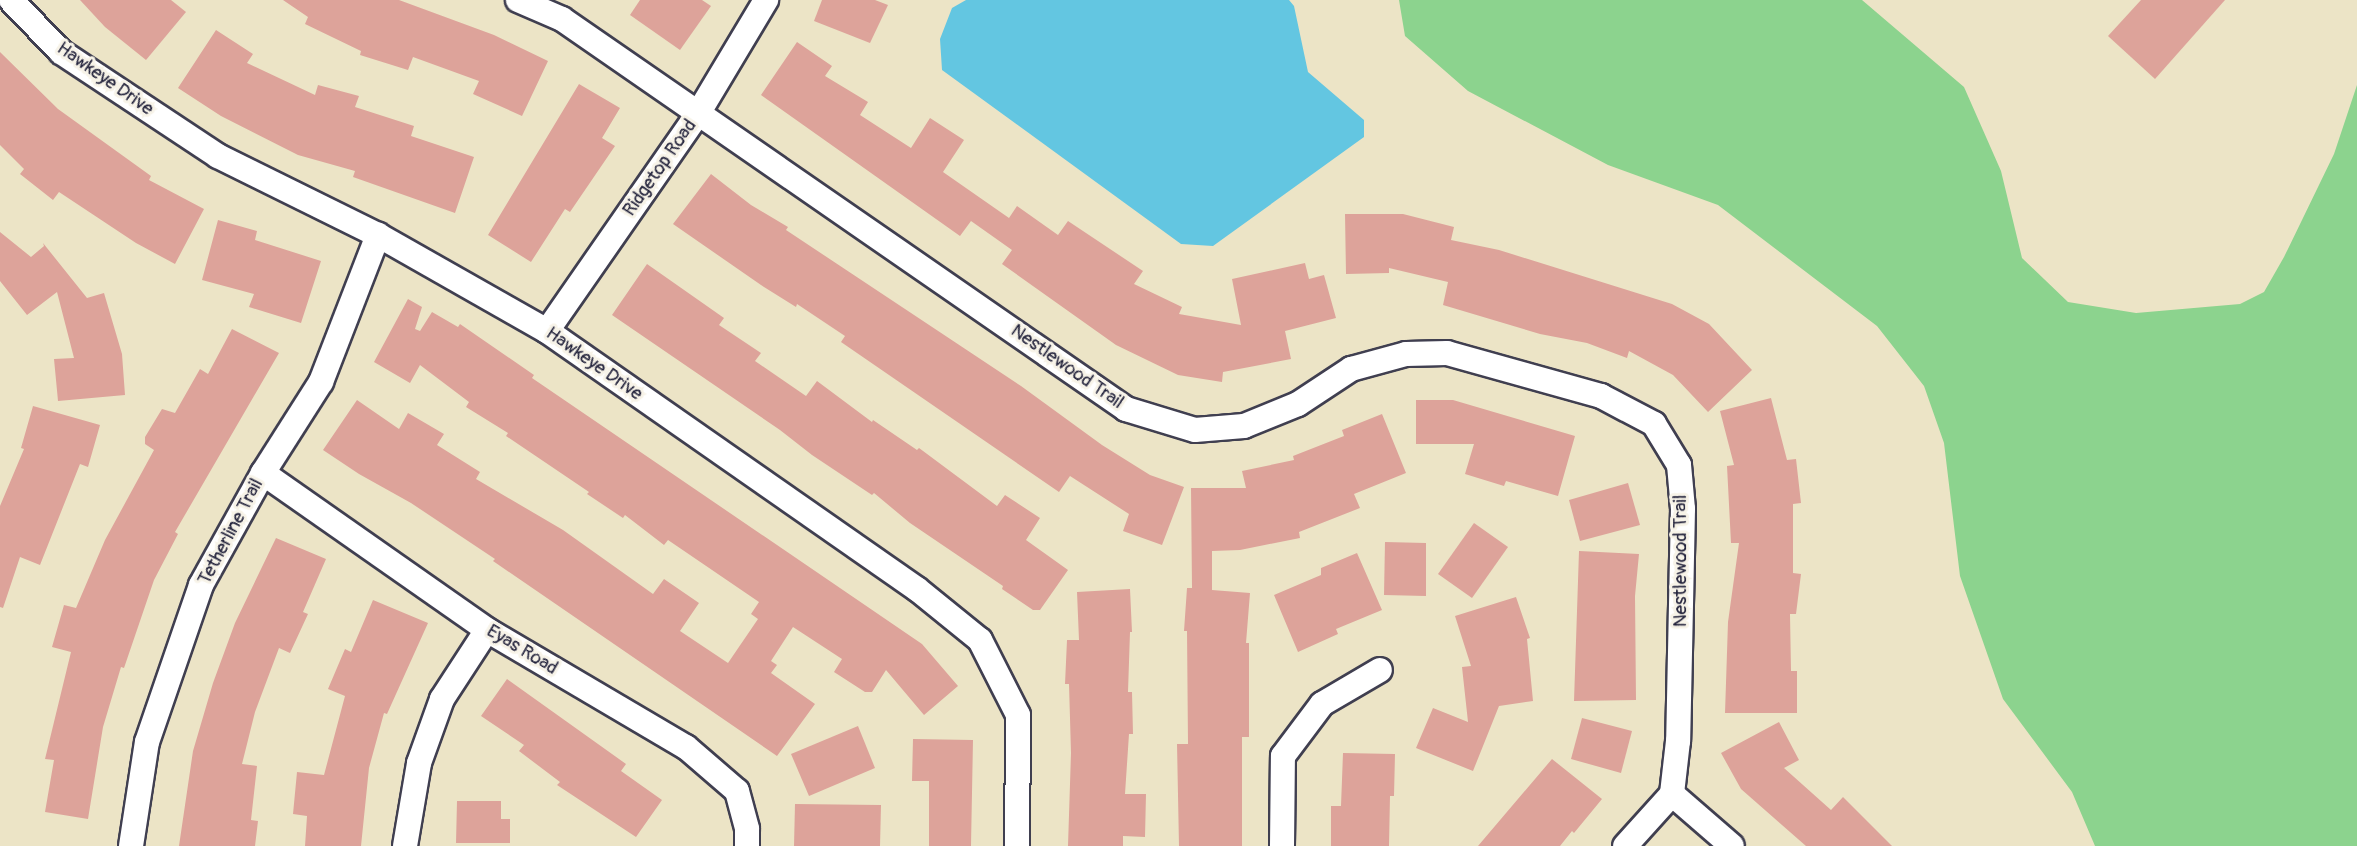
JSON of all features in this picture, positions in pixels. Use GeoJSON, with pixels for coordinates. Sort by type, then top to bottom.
{"type":"FeatureCollection","features":[{"type":"Feature","properties":{"kind":"street","name":"Hawkeye Drive"},"geometry":{"type":"LineString","coordinates":[[11,0],[61,52],[218,156],[378,235],[547,331],[917,589],[980,640],[1018,715],[1017,846]]}},
{"type":"Feature","properties":{"kind":"street","name":"Nestlewood Trail"},"geometry":{"type":"LineString","coordinates":[[519,0],[562,19],[1126,409],[1195,430],[1244,426],[1298,404],[1351,369],[1406,354],[1447,353],[1601,396],[1654,424],[1679,465],[1684,509],[1678,741],[1672,794]]}},
{"type":"Feature","properties":{"kind":"street","name":"Ridgetop Road"},"geometry":{"type":"LineString","coordinates":[[547,331],[699,112],[766,0]]}},
{"type":"Feature","properties":{"kind":"street","name":"Tetherline Trail"},"geometry":{"type":"LineString","coordinates":[[131,846],[147,742],[201,585],[263,473],[321,382],[378,235]]}},
{"type":"Feature","properties":{"kind":"street","name":"Eyas Road"},"geometry":{"type":"LineString","coordinates":[[263,473],[487,630],[686,747],[737,791],[747,829],[747,846]]}},
{"type":"Feature","properties":{"kind":"street"},"geometry":{"type":"LineString","coordinates":[[405,846],[419,763],[442,699],[487,630]]}},
{"type":"Feature","properties":{"kind":"street"},"geometry":{"type":"LineString","coordinates":[[1282,846],[1283,756],[1322,704],[1380,670]]}},
{"type":"Feature","properties":{"kind":"street"},"geometry":{"type":"LineString","coordinates":[[1625,846],[1672,794],[1732,846]]}},
{"type":"Feature","properties":{"kind":"green space"},"geometry":{"type":"Polygon","coordinates":[[[1399,0],[1862,0],[1964,87],[2001,171],[2022,258],[2068,302],[2136,313],[2240,304],[2264,292],[2334,154],[2357,85],[2357,846],[2095,846],[2072,792],[2003,699],[1960,576],[1944,443],[1924,386],[1877,326],[1718,205],[1608,165],[1468,91],[1405,36],[1399,0]]]}},
{"type":"Feature","properties":{"kind":"water"},"geometry":{"type":"Polygon","coordinates":[[[966,0],[1289,0],[1294,6],[1308,72],[1364,120],[1364,137],[1213,246],[1181,244],[942,70],[940,39],[952,8],[966,0]]]}},
{"type":"Feature","properties":{"kind":"building"},"geometry":{"type":"Polygon","coordinates":[[[80,0],[171,0],[186,12],[146,60],[105,27],[80,0]]]}},
{"type":"Feature","properties":{"kind":"building"},"geometry":{"type":"Polygon","coordinates":[[[283,0],[399,0],[494,35],[548,61],[522,116],[473,94],[479,81],[413,57],[408,70],[360,55],[361,51],[305,24],[308,17],[283,0]]]}},
{"type":"Feature","properties":{"kind":"building"},"geometry":{"type":"Polygon","coordinates":[[[640,0],[702,0],[711,6],[680,50],[630,15],[640,0]]]}},
{"type":"Feature","properties":{"kind":"building"},"geometry":{"type":"Polygon","coordinates":[[[822,0],[875,0],[888,5],[870,43],[814,21],[822,0]]]}},
{"type":"Feature","properties":{"kind":"building"},"geometry":{"type":"Polygon","coordinates":[[[2141,0],[2225,0],[2155,79],[2108,36],[2141,0]]]}},
{"type":"Feature","properties":{"kind":"building"},"geometry":{"type":"Polygon","coordinates":[[[216,30],[253,54],[247,63],[315,95],[318,85],[359,96],[355,107],[414,126],[411,136],[474,157],[455,213],[353,177],[355,171],[298,155],[221,116],[178,88],[216,30]]]}},
{"type":"Feature","properties":{"kind":"building"},"geometry":{"type":"Polygon","coordinates":[[[797,42],[832,66],[825,76],[868,102],[860,115],[911,148],[930,118],[964,140],[943,172],[1009,218],[1017,206],[1058,235],[1068,221],[1143,271],[1134,284],[1182,307],[1179,314],[1241,325],[1232,279],[1305,263],[1309,279],[1324,275],[1336,318],[1285,331],[1291,359],[1223,372],[1222,382],[1178,375],[1116,345],[1002,264],[1012,250],[971,221],[960,236],[761,95],[797,42]]]}},
{"type":"Feature","properties":{"kind":"building"},"geometry":{"type":"Polygon","coordinates":[[[0,52],[58,109],[151,176],[149,180],[204,209],[175,264],[136,243],[59,192],[53,200],[20,174],[24,169],[0,145],[0,52]]]}},
{"type":"Feature","properties":{"kind":"building"},"geometry":{"type":"Polygon","coordinates":[[[579,84],[620,108],[602,138],[615,146],[570,212],[565,209],[531,262],[488,235],[579,84]]]}},
{"type":"Feature","properties":{"kind":"building"},"geometry":{"type":"Polygon","coordinates":[[[711,174],[751,205],[788,227],[786,230],[1021,386],[1102,445],[1150,475],[1184,487],[1162,545],[1123,531],[1129,514],[1070,476],[1059,492],[841,342],[845,336],[797,304],[796,307],[761,285],[673,224],[711,174]]]}},
{"type":"Feature","properties":{"kind":"building"},"geometry":{"type":"Polygon","coordinates":[[[1345,214],[1403,214],[1454,227],[1451,240],[1499,250],[1672,304],[1709,324],[1752,370],[1708,412],[1673,375],[1629,351],[1627,358],[1587,343],[1540,334],[1443,305],[1448,282],[1389,268],[1389,273],[1346,274],[1345,214]]]}},
{"type":"Feature","properties":{"kind":"building"},"geometry":{"type":"Polygon","coordinates":[[[218,220],[257,231],[255,240],[321,261],[301,323],[249,307],[254,294],[202,280],[218,220]]]}},
{"type":"Feature","properties":{"kind":"building"},"geometry":{"type":"Polygon","coordinates":[[[0,232],[31,257],[44,246],[43,243],[87,298],[104,293],[122,354],[125,395],[58,401],[54,359],[74,358],[57,292],[27,315],[0,281],[0,232]]]}},
{"type":"Feature","properties":{"kind":"building"},"geometry":{"type":"Polygon","coordinates":[[[647,264],[724,318],[719,325],[761,353],[755,361],[806,396],[817,381],[872,422],[873,420],[917,450],[919,448],[997,506],[1005,495],[1040,518],[1026,540],[1068,570],[1040,610],[1033,610],[1002,589],[1003,586],[910,523],[874,493],[872,495],[812,455],[780,430],[612,315],[647,264]]]}},
{"type":"Feature","properties":{"kind":"building"},"geometry":{"type":"Polygon","coordinates":[[[408,299],[422,307],[415,329],[420,331],[432,312],[458,327],[460,324],[534,375],[532,378],[922,644],[958,686],[924,715],[886,670],[872,692],[865,692],[834,672],[842,659],[793,627],[771,661],[777,665],[771,673],[815,704],[777,756],[493,561],[495,559],[411,503],[323,450],[357,400],[399,429],[408,413],[444,434],[437,445],[480,472],[476,479],[563,530],[653,594],[664,579],[699,603],[680,631],[728,663],[758,619],[751,614],[759,602],[668,540],[664,545],[625,515],[623,518],[587,494],[589,492],[506,436],[508,433],[466,407],[469,402],[420,365],[410,383],[374,362],[408,299]]]}},
{"type":"Feature","properties":{"kind":"building"},"geometry":{"type":"Polygon","coordinates":[[[232,329],[279,353],[175,532],[178,534],[154,580],[124,668],[121,667],[103,727],[88,819],[45,812],[54,760],[45,759],[71,652],[52,647],[64,605],[76,608],[105,540],[154,450],[145,444],[145,437],[162,409],[175,413],[200,369],[208,374],[232,329]]]}},
{"type":"Feature","properties":{"kind":"building"},"geometry":{"type":"Polygon","coordinates":[[[1771,398],[1787,460],[1796,459],[1801,503],[1793,504],[1793,573],[1801,574],[1796,614],[1790,614],[1791,671],[1797,671],[1797,713],[1725,713],[1728,622],[1739,543],[1731,543],[1727,466],[1734,465],[1720,411],[1771,398]]]}},
{"type":"Feature","properties":{"kind":"building"},"geometry":{"type":"Polygon","coordinates":[[[1416,400],[1453,400],[1575,436],[1558,496],[1506,481],[1504,486],[1465,474],[1474,444],[1416,444],[1416,400]]]}},
{"type":"Feature","properties":{"kind":"building"},"geometry":{"type":"Polygon","coordinates":[[[33,406],[100,425],[88,467],[80,464],[40,565],[20,557],[3,608],[0,607],[0,506],[24,449],[21,448],[33,406]]]}},
{"type":"Feature","properties":{"kind":"building"},"geometry":{"type":"Polygon","coordinates":[[[1382,414],[1406,473],[1354,494],[1360,508],[1299,532],[1300,538],[1240,550],[1212,551],[1212,590],[1250,593],[1246,643],[1249,643],[1249,737],[1242,737],[1242,846],[1179,846],[1177,744],[1188,744],[1187,631],[1184,631],[1187,588],[1192,588],[1191,488],[1246,488],[1242,471],[1294,460],[1293,456],[1344,436],[1342,430],[1382,414]]]}},
{"type":"Feature","properties":{"kind":"building"},"geometry":{"type":"Polygon","coordinates":[[[1628,483],[1640,525],[1580,541],[1569,500],[1628,483]]]}},
{"type":"Feature","properties":{"kind":"building"},"geometry":{"type":"Polygon","coordinates":[[[1474,523],[1508,547],[1472,598],[1438,574],[1474,523]]]}},
{"type":"Feature","properties":{"kind":"building"},"geometry":{"type":"Polygon","coordinates":[[[276,538],[326,559],[303,612],[308,614],[290,653],[279,648],[255,712],[242,764],[257,766],[251,820],[258,821],[255,846],[179,846],[193,751],[213,683],[235,623],[276,538]]]}},
{"type":"Feature","properties":{"kind":"building"},"geometry":{"type":"Polygon","coordinates":[[[1385,542],[1426,543],[1426,596],[1384,595],[1385,542]]]}},
{"type":"Feature","properties":{"kind":"building"},"geometry":{"type":"Polygon","coordinates":[[[1579,551],[1639,554],[1635,596],[1636,700],[1574,701],[1579,551]]]}},
{"type":"Feature","properties":{"kind":"building"},"geometry":{"type":"Polygon","coordinates":[[[1357,553],[1382,610],[1336,629],[1338,634],[1298,652],[1274,595],[1321,575],[1321,568],[1357,553]]]}},
{"type":"Feature","properties":{"kind":"building"},"geometry":{"type":"Polygon","coordinates":[[[1130,589],[1132,632],[1128,692],[1132,692],[1133,734],[1129,734],[1125,794],[1146,794],[1145,837],[1123,836],[1123,846],[1068,846],[1071,753],[1069,684],[1065,684],[1067,640],[1079,640],[1077,592],[1130,589]]]}},
{"type":"Feature","properties":{"kind":"building"},"geometry":{"type":"Polygon","coordinates":[[[1516,597],[1530,638],[1527,639],[1533,701],[1499,706],[1473,771],[1416,748],[1433,708],[1468,722],[1462,667],[1471,666],[1455,616],[1516,597]]]}},
{"type":"Feature","properties":{"kind":"building"},"geometry":{"type":"Polygon","coordinates":[[[373,600],[428,623],[387,714],[384,713],[369,768],[361,846],[305,846],[307,816],[293,814],[297,772],[324,775],[345,696],[328,689],[345,649],[351,652],[373,600]]]}},
{"type":"Feature","properties":{"kind":"building"},"geometry":{"type":"Polygon","coordinates":[[[507,679],[626,764],[621,771],[662,800],[636,837],[557,785],[560,782],[519,751],[524,745],[481,716],[507,679]]]}},
{"type":"Feature","properties":{"kind":"building"},"geometry":{"type":"Polygon","coordinates":[[[1582,718],[1632,731],[1621,773],[1571,759],[1582,718]]]}},
{"type":"Feature","properties":{"kind":"building"},"geometry":{"type":"Polygon","coordinates":[[[1779,722],[1799,760],[1784,768],[1831,810],[1843,797],[1892,846],[1806,846],[1741,789],[1721,753],[1779,722]]]}},
{"type":"Feature","properties":{"kind":"building"},"geometry":{"type":"Polygon","coordinates":[[[858,726],[875,768],[809,796],[791,754],[858,726]]]}},
{"type":"Feature","properties":{"kind":"building"},"geometry":{"type":"Polygon","coordinates":[[[913,739],[973,740],[971,846],[929,846],[929,781],[912,781],[913,739]]]}},
{"type":"Feature","properties":{"kind":"building"},"geometry":{"type":"Polygon","coordinates":[[[1343,753],[1395,754],[1394,796],[1390,796],[1389,846],[1331,846],[1331,806],[1341,806],[1343,753]]]}},
{"type":"Feature","properties":{"kind":"building"},"geometry":{"type":"Polygon","coordinates":[[[1552,759],[1602,799],[1574,833],[1572,831],[1560,846],[1478,846],[1552,759]]]}},
{"type":"Feature","properties":{"kind":"building"},"geometry":{"type":"Polygon","coordinates":[[[457,801],[501,801],[501,819],[510,819],[510,843],[456,843],[457,801]]]}},
{"type":"Feature","properties":{"kind":"building"},"geometry":{"type":"Polygon","coordinates":[[[795,804],[881,805],[880,846],[794,846],[795,804]]]}}]}
